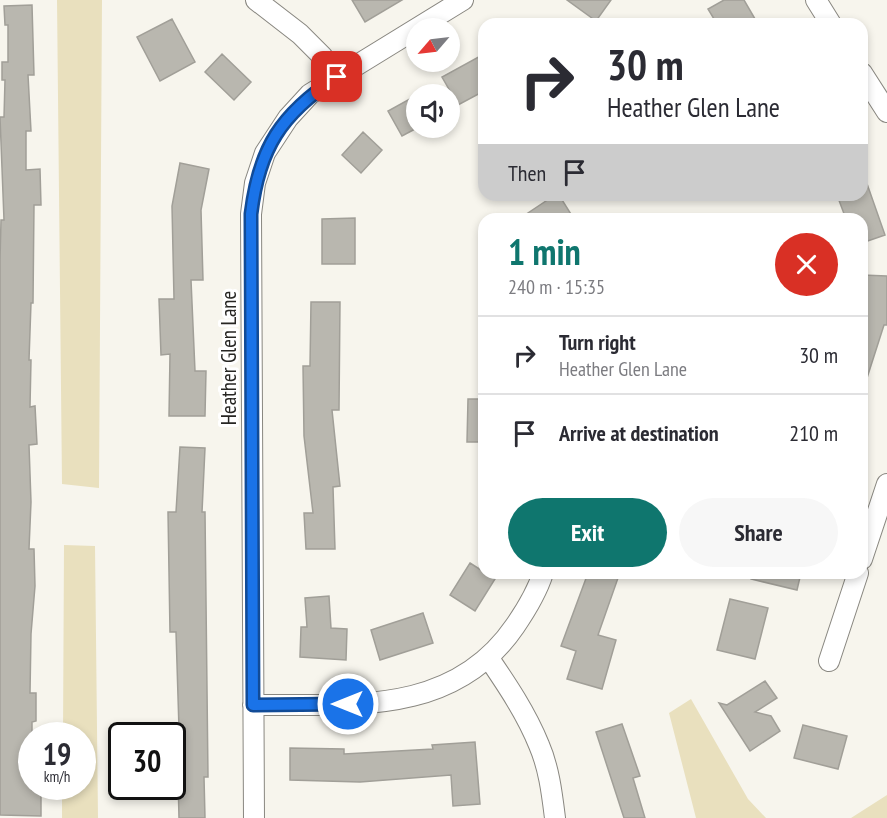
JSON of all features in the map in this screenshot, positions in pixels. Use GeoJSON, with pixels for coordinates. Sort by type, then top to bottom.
{"type":"FeatureCollection","features":[{"type":"Feature","properties":{"kind":"street"},"geometry":{"type":"LineString","coordinates":[[256,0],[300,33],[322,56],[337,77]]}},
{"type":"Feature","properties":{"kind":"street","name":"Heather Glen Lane"},"geometry":{"type":"LineString","coordinates":[[254,818],[251,214],[255,183],[265,153],[288,118],[310,94],[463,0]]}},
{"type":"Feature","properties":{"kind":"street"},"geometry":{"type":"LineString","coordinates":[[816,0],[827,18]]}},
{"type":"Feature","properties":{"kind":"street"},"geometry":{"type":"LineString","coordinates":[[868,82],[887,112]]}},
{"type":"Feature","properties":{"kind":"street"},"geometry":{"type":"LineString","coordinates":[[868,541],[887,484]]}},
{"type":"Feature","properties":{"kind":"street"},"geometry":{"type":"LineString","coordinates":[[253,705],[371,704],[428,692],[458,679],[488,657],[506,639],[526,610],[540,579]]}},
{"type":"Feature","properties":{"kind":"street"},"geometry":{"type":"LineString","coordinates":[[829,661],[856,579]]}},
{"type":"Feature","properties":{"kind":"street"},"geometry":{"type":"LineString","coordinates":[[488,657],[517,699],[540,747],[551,786],[555,818]]}},
{"type":"Feature","properties":{"kind":"shaded area"},"geometry":{"type":"Polygon","coordinates":[[[57,0],[102,0],[99,488],[62,484],[57,0]]]}},
{"type":"Feature","properties":{"kind":"shaded area"},"geometry":{"type":"Polygon","coordinates":[[[64,545],[95,546],[98,818],[62,818],[62,800],[96,800],[96,722],[63,722],[64,545]]]}},
{"type":"Feature","properties":{"kind":"shaded area"},"geometry":{"type":"Polygon","coordinates":[[[691,699],[748,799],[766,818],[696,818],[669,713],[691,699]]]}},
{"type":"Feature","properties":{"kind":"shaded area"},"geometry":{"type":"Polygon","coordinates":[[[887,795],[887,818],[851,818],[887,795]]]}},
{"type":"Feature","properties":{"kind":"building"},"geometry":{"type":"Polygon","coordinates":[[[352,0],[402,0],[365,22],[352,0]]]}},
{"type":"Feature","properties":{"kind":"building"},"geometry":{"type":"Polygon","coordinates":[[[567,0],[611,0],[598,18],[592,18],[567,0]]]}},
{"type":"Feature","properties":{"kind":"building"},"geometry":{"type":"Polygon","coordinates":[[[724,0],[744,0],[754,18],[713,18],[708,9],[724,0]]]}},
{"type":"Feature","properties":{"kind":"building"},"geometry":{"type":"Polygon","coordinates":[[[32,5],[34,75],[28,75],[31,131],[26,131],[26,170],[40,169],[41,205],[34,205],[33,303],[31,303],[29,360],[31,360],[30,407],[35,406],[37,444],[29,445],[31,502],[29,549],[34,549],[35,586],[30,693],[36,693],[36,721],[18,722],[18,800],[41,800],[41,816],[0,815],[0,260],[1,220],[4,220],[0,117],[4,117],[5,80],[2,80],[2,62],[8,62],[8,25],[5,25],[4,6],[32,5]]]}},
{"type":"Feature","properties":{"kind":"building"},"geometry":{"type":"Polygon","coordinates":[[[172,19],[195,62],[160,81],[137,37],[172,19]]]}},
{"type":"Feature","properties":{"kind":"building"},"geometry":{"type":"Polygon","coordinates":[[[222,54],[251,82],[234,100],[205,72],[222,54]]]}},
{"type":"Feature","properties":{"kind":"building"},"geometry":{"type":"Polygon","coordinates":[[[478,57],[478,94],[460,104],[460,84],[446,84],[442,77],[451,72],[460,72],[460,67],[478,57]]]}},
{"type":"Feature","properties":{"kind":"building"},"geometry":{"type":"Polygon","coordinates":[[[406,101],[406,134],[402,136],[388,111],[406,101]]]}},
{"type":"Feature","properties":{"kind":"building"},"geometry":{"type":"Polygon","coordinates":[[[363,132],[382,150],[361,173],[342,155],[363,132]]]}},
{"type":"Feature","properties":{"kind":"building"},"geometry":{"type":"Polygon","coordinates":[[[180,163],[209,169],[201,210],[203,280],[191,280],[195,371],[206,371],[205,416],[169,416],[170,354],[161,355],[159,299],[174,299],[172,206],[180,163]]]}},
{"type":"Feature","properties":{"kind":"building"},"geometry":{"type":"Polygon","coordinates":[[[868,187],[885,235],[868,241],[868,213],[844,213],[839,201],[868,201],[868,187]]]}},
{"type":"Feature","properties":{"kind":"building"},"geometry":{"type":"Polygon","coordinates":[[[546,201],[563,201],[570,213],[528,213],[546,201]]]}},
{"type":"Feature","properties":{"kind":"building"},"geometry":{"type":"Polygon","coordinates":[[[355,218],[355,264],[322,264],[322,219],[355,218]]]}},
{"type":"Feature","properties":{"kind":"building"},"geometry":{"type":"Polygon","coordinates":[[[868,275],[887,276],[887,325],[884,325],[868,375],[868,275]]]}},
{"type":"Feature","properties":{"kind":"building"},"geometry":{"type":"Polygon","coordinates":[[[311,302],[340,302],[339,410],[332,410],[340,486],[333,487],[335,549],[306,549],[304,513],[313,513],[304,436],[303,366],[310,366],[311,302]]]}},
{"type":"Feature","properties":{"kind":"building"},"geometry":{"type":"Polygon","coordinates":[[[468,399],[478,399],[478,442],[467,442],[468,399]]]}},
{"type":"Feature","properties":{"kind":"building"},"geometry":{"type":"Polygon","coordinates":[[[180,447],[205,448],[202,512],[205,512],[208,777],[204,777],[205,818],[179,818],[179,800],[186,800],[186,722],[179,722],[176,632],[170,632],[168,512],[176,512],[180,447]]]}},
{"type":"Feature","properties":{"kind":"building"},"geometry":{"type":"Polygon","coordinates":[[[470,563],[478,568],[478,579],[495,579],[475,611],[450,595],[470,563]]]}},
{"type":"Feature","properties":{"kind":"building"},"geometry":{"type":"Polygon","coordinates":[[[586,579],[618,579],[598,635],[616,640],[602,689],[567,679],[576,651],[561,646],[586,579]]]}},
{"type":"Feature","properties":{"kind":"building"},"geometry":{"type":"Polygon","coordinates":[[[751,579],[800,579],[797,590],[751,579]]]}},
{"type":"Feature","properties":{"kind":"building"},"geometry":{"type":"Polygon","coordinates":[[[329,596],[331,628],[347,629],[346,660],[300,657],[301,627],[307,627],[305,598],[329,596]]]}},
{"type":"Feature","properties":{"kind":"building"},"geometry":{"type":"Polygon","coordinates":[[[730,599],[768,608],[755,659],[717,650],[730,599]]]}},
{"type":"Feature","properties":{"kind":"building"},"geometry":{"type":"Polygon","coordinates":[[[423,613],[433,643],[380,660],[371,630],[423,613]]]}},
{"type":"Feature","properties":{"kind":"building"},"geometry":{"type":"Polygon","coordinates":[[[765,681],[777,698],[755,712],[771,716],[780,731],[750,751],[719,703],[727,705],[765,681]]]}},
{"type":"Feature","properties":{"kind":"building"},"geometry":{"type":"Polygon","coordinates":[[[622,724],[640,776],[633,778],[645,818],[624,818],[596,732],[622,724]]]}},
{"type":"Feature","properties":{"kind":"building"},"geometry":{"type":"Polygon","coordinates":[[[803,725],[847,736],[838,769],[794,758],[803,725]]]}},
{"type":"Feature","properties":{"kind":"building"},"geometry":{"type":"Polygon","coordinates":[[[475,742],[480,804],[453,806],[451,775],[360,782],[290,780],[290,748],[344,749],[344,754],[433,749],[432,745],[475,742]]]}},
{"type":"Feature","properties":{"kind":"route"},"geometry":{"type":"LineString","coordinates":[[337,77],[310,94],[288,118],[265,153],[255,183],[251,214],[253,705],[348,704]]}}]}
